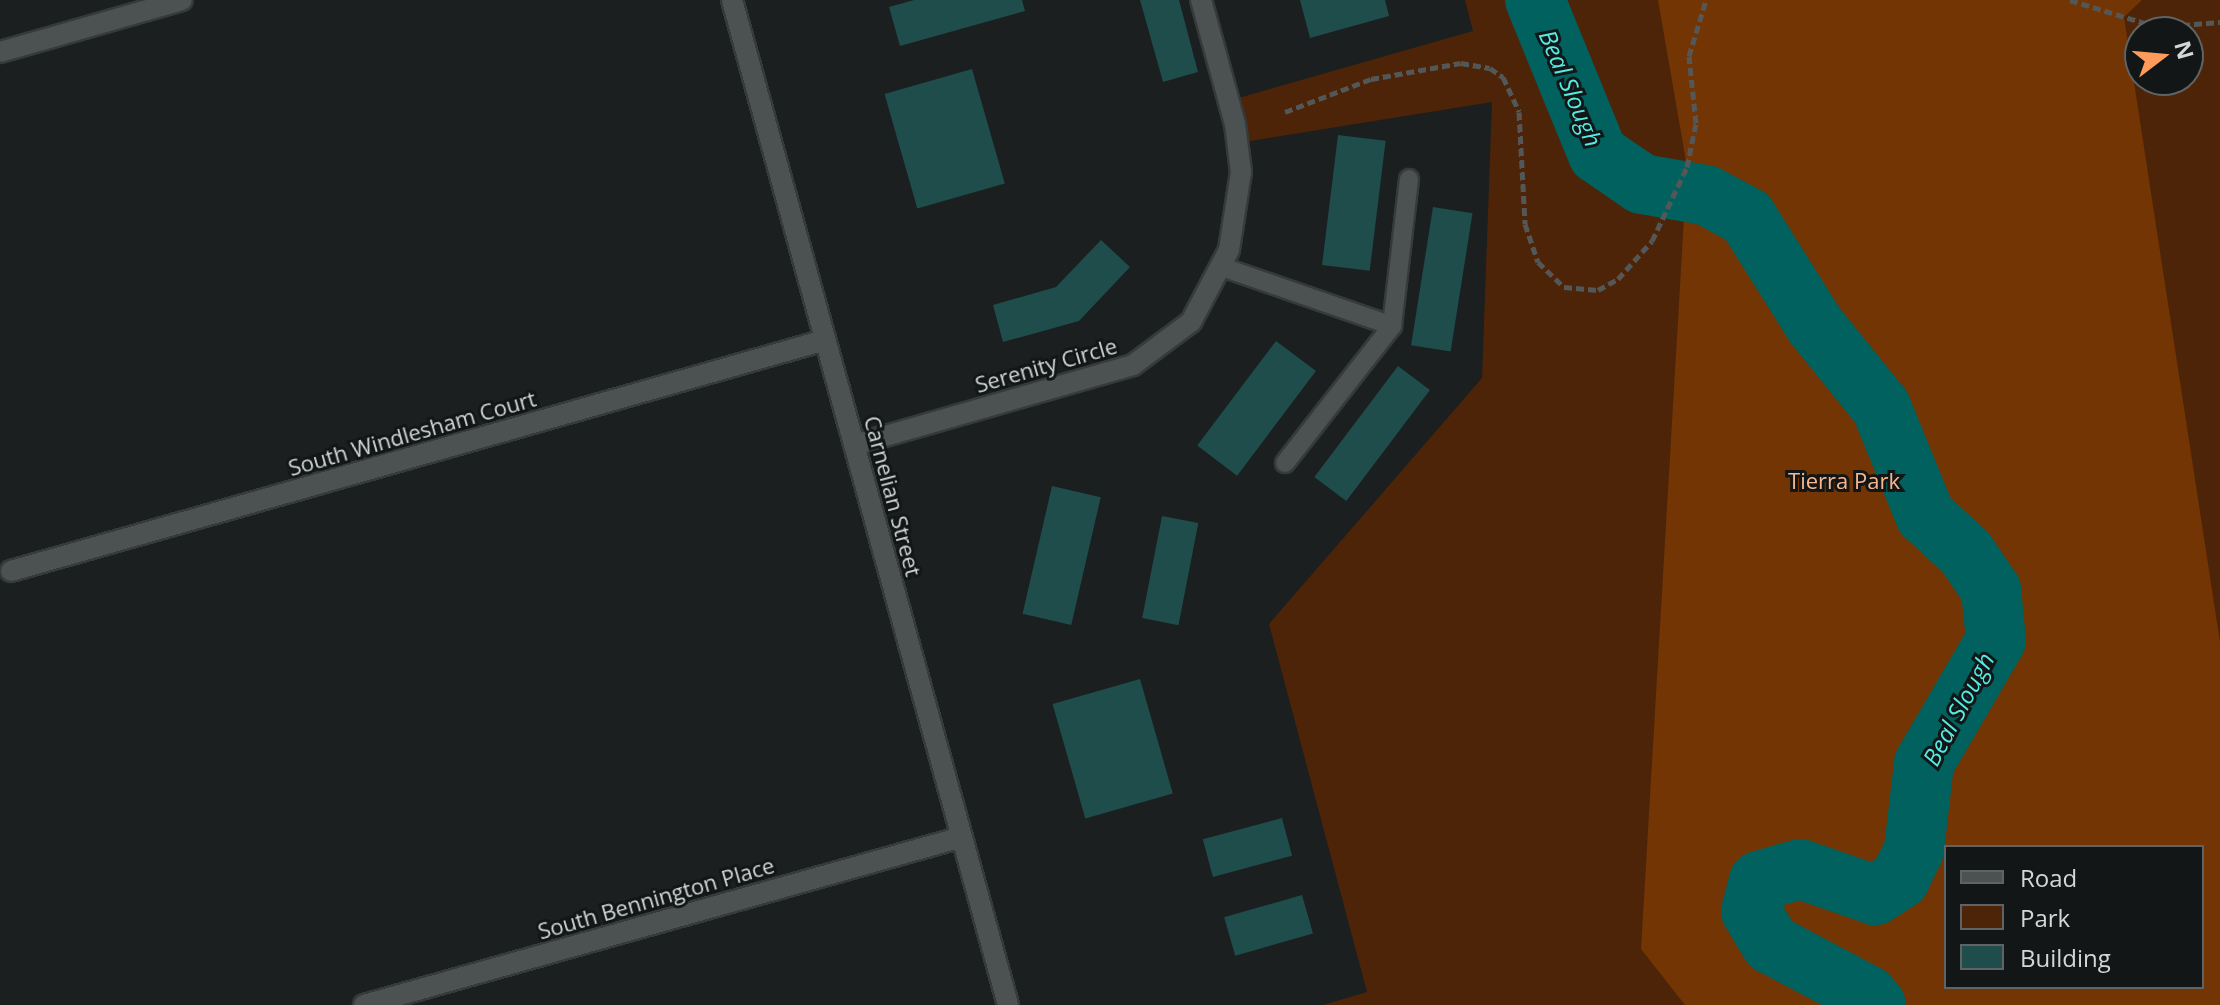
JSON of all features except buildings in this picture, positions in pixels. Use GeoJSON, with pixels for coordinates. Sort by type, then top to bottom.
{"type":"FeatureCollection","features":[{"type":"Feature","properties":{"kind":"street"},"geometry":{"type":"LineString","coordinates":[[0,52],[182,0]]}},
{"type":"Feature","properties":{"kind":"street","name":"Carnelian Street"},"geometry":{"type":"LineString","coordinates":[[732,0],[1008,1005]]}},
{"type":"Feature","properties":{"kind":"street","name":"Serenity Circle"},"geometry":{"type":"LineString","coordinates":[[854,445],[1133,365],[1191,322],[1222,267],[1239,210],[1241,172],[1235,124],[1201,0]]}},
{"type":"Feature","properties":{"kind":"street","name":"South Windlesham Court"},"geometry":{"type":"LineString","coordinates":[[11,571],[825,340]]}},
{"type":"Feature","properties":{"kind":"street","name":"South Bennington Place"},"geometry":{"type":"LineString","coordinates":[[364,1005],[962,837]]}},
{"type":"Feature","properties":{"kind":"lane"},"geometry":{"type":"LineString","coordinates":[[1285,463],[1392,326],[1409,179]]}},
{"type":"Feature","properties":{"kind":"lane"},"geometry":{"type":"LineString","coordinates":[[1222,267],[1392,326]]}},
{"type":"Feature","properties":{"kind":"path"},"geometry":{"type":"LineString","coordinates":[[1285,112],[1384,76],[1461,63],[1490,68],[1503,77],[1519,112],[1525,224],[1534,254],[1550,276],[1564,287],[1598,290],[1636,261],[1663,223],[1687,167],[1696,123],[1689,56],[1706,0]]}},
{"type":"Feature","properties":{"kind":"path"},"geometry":{"type":"LineString","coordinates":[[2070,0],[2158,27],[2220,22]]}},
{"type":"Feature","properties":{"kind":"green space","name":"Tierra Park"},"geometry":{"type":"Polygon","coordinates":[[[1465,0],[2220,0],[2220,1005],[1323,1005],[1367,992],[1269,624],[1482,378],[1492,102],[1238,143],[1228,101],[1473,31],[1465,0]]]}},
{"type":"Feature","properties":{"kind":"green space","name":"Tierra Park"},"geometry":{"type":"Polygon","coordinates":[[[1658,0],[2142,0],[2124,16],[2124,96],[2136,96],[2220,642],[2220,1005],[1685,1005],[1641,949],[1687,167],[1658,0]]]}},
{"type":"Feature","properties":{"kind":"waterway","name":"Beal Slough"},"geometry":{"type":"LineString","coordinates":[[1535,0],[1598,154],[1642,184],[1706,195],[1747,217],[1814,324],[1881,407],[1925,515],[1966,553],[1991,590],[1996,640],[1924,763],[1914,850],[1900,879],[1875,895],[1800,869],[1759,881],[1751,911],[1771,944],[1867,995],[1876,1005]]}}]}
